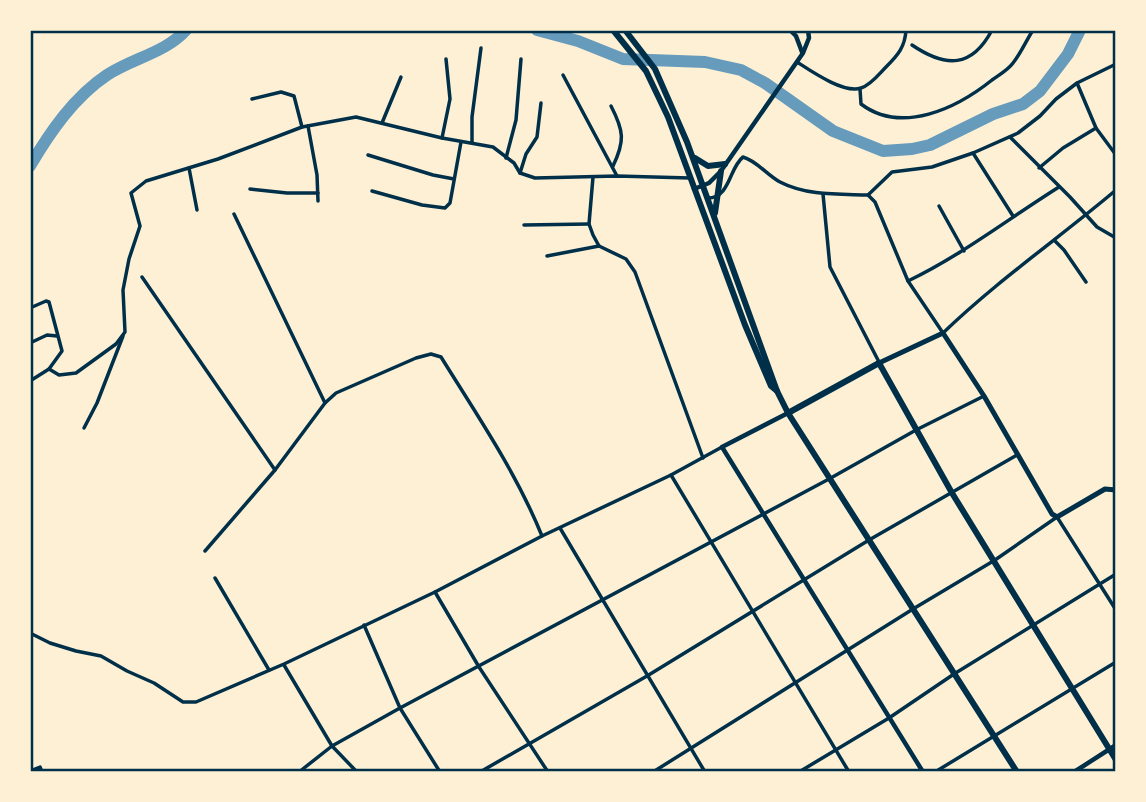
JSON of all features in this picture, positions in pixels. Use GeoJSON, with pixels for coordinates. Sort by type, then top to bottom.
{"type":"FeatureCollection","features":[{"type":"Feature","properties":{"kind":"main road"},"geometry":{"type":"LineString","coordinates":[[612,30],[646,71],[668,117],[762,366],[771,386],[777,391]]}},
{"type":"Feature","properties":{"kind":"main road"},"geometry":{"type":"LineString","coordinates":[[625,30],[655,69],[692,154],[777,391],[788,413],[1017,772]]}},
{"type":"Feature","properties":{"kind":"main road"},"geometry":{"type":"LineString","coordinates":[[692,154],[703,164],[726,163]]}},
{"type":"Feature","properties":{"kind":"main road"},"geometry":{"type":"LineString","coordinates":[[714,215],[721,171]]}},
{"type":"Feature","properties":{"kind":"main road"},"geometry":{"type":"LineString","coordinates":[[788,413],[879,363],[943,333],[984,396],[1052,514],[1057,517],[1105,489],[1115,488]]}},
{"type":"Feature","properties":{"kind":"main road"},"geometry":{"type":"LineString","coordinates":[[879,363],[952,493],[1072,687],[1113,747],[1116,760]]}},
{"type":"Feature","properties":{"kind":"street"},"geometry":{"type":"LineString","coordinates":[[790,30],[796,36],[803,53]]}},
{"type":"Feature","properties":{"kind":"street"},"geometry":{"type":"LineString","coordinates":[[694,189],[704,185],[721,171],[803,53],[809,38],[808,30]]}},
{"type":"Feature","properties":{"kind":"street"},"geometry":{"type":"LineString","coordinates":[[797,62],[822,78],[860,89],[868,85],[899,54],[905,43],[906,30],[951,30]]}},
{"type":"Feature","properties":{"kind":"street"},"geometry":{"type":"LineString","coordinates":[[912,45],[929,57],[947,61],[967,60],[984,46],[992,30]]}},
{"type":"Feature","properties":{"kind":"street"},"geometry":{"type":"LineString","coordinates":[[860,89],[861,104],[868,110],[912,118],[925,116],[964,101],[983,88],[1012,64],[1033,30]]}},
{"type":"Feature","properties":{"kind":"street"},"geometry":{"type":"LineString","coordinates":[[472,142],[472,117],[481,48]]}},
{"type":"Feature","properties":{"kind":"street"},"geometry":{"type":"LineString","coordinates":[[442,138],[450,99],[446,59]]}},
{"type":"Feature","properties":{"kind":"street"},"geometry":{"type":"LineString","coordinates":[[506,158],[516,120],[521,59]]}},
{"type":"Feature","properties":{"kind":"street"},"geometry":{"type":"LineString","coordinates":[[868,195],[892,172],[932,167],[1010,137],[1040,116],[1077,83],[1116,64]]}},
{"type":"Feature","properties":{"kind":"street"},"geometry":{"type":"LineString","coordinates":[[563,75],[617,176]]}},
{"type":"Feature","properties":{"kind":"street"},"geometry":{"type":"LineString","coordinates":[[382,123],[401,77]]}},
{"type":"Feature","properties":{"kind":"street"},"geometry":{"type":"LineString","coordinates":[[1077,83],[1096,128],[1116,155]]}},
{"type":"Feature","properties":{"kind":"street"},"geometry":{"type":"LineString","coordinates":[[252,99],[281,92],[294,96],[302,127]]}},
{"type":"Feature","properties":{"kind":"street"},"geometry":{"type":"LineString","coordinates":[[520,173],[526,154],[537,136],[541,103]]}},
{"type":"Feature","properties":{"kind":"street"},"geometry":{"type":"LineString","coordinates":[[611,106],[620,123],[623,142],[613,166]]}},
{"type":"Feature","properties":{"kind":"street"},"geometry":{"type":"LineString","coordinates":[[84,428],[107,381],[125,332],[124,283],[133,242],[140,226],[131,193],[146,181],[218,159],[308,125],[356,117],[442,138],[493,147],[514,163],[520,173],[536,178],[690,178]]}},
{"type":"Feature","properties":{"kind":"street"},"geometry":{"type":"LineString","coordinates":[[308,125],[318,201]]}},
{"type":"Feature","properties":{"kind":"street"},"geometry":{"type":"LineString","coordinates":[[1039,168],[1063,148],[1096,128]]}},
{"type":"Feature","properties":{"kind":"street"},"geometry":{"type":"LineString","coordinates":[[1010,137],[1097,228],[1116,238]]}},
{"type":"Feature","properties":{"kind":"street"},"geometry":{"type":"LineString","coordinates":[[372,191],[422,205],[445,208],[450,203],[461,142]]}},
{"type":"Feature","properties":{"kind":"street"},"geometry":{"type":"LineString","coordinates":[[973,153],[1013,216]]}},
{"type":"Feature","properties":{"kind":"street"},"geometry":{"type":"LineString","coordinates":[[368,155],[454,179]]}},
{"type":"Feature","properties":{"kind":"street"},"geometry":{"type":"LineString","coordinates":[[708,198],[717,197],[723,191],[738,161],[743,157],[790,187],[823,194],[868,195],[875,202],[908,281],[943,333],[980,298],[1116,190]]}},
{"type":"Feature","properties":{"kind":"street"},"geometry":{"type":"LineString","coordinates":[[188,168],[197,210]]}},
{"type":"Feature","properties":{"kind":"street"},"geometry":{"type":"LineString","coordinates":[[593,177],[589,224],[598,246]]}},
{"type":"Feature","properties":{"kind":"street"},"geometry":{"type":"LineString","coordinates":[[908,281],[964,251],[1059,187]]}},
{"type":"Feature","properties":{"kind":"street"},"geometry":{"type":"LineString","coordinates":[[250,189],[318,193]]}},
{"type":"Feature","properties":{"kind":"street"},"geometry":{"type":"LineString","coordinates":[[823,194],[830,267],[879,363]]}},
{"type":"Feature","properties":{"kind":"street"},"geometry":{"type":"LineString","coordinates":[[939,206],[964,251]]}},
{"type":"Feature","properties":{"kind":"street"},"geometry":{"type":"LineString","coordinates":[[234,214],[325,403]]}},
{"type":"Feature","properties":{"kind":"street"},"geometry":{"type":"LineString","coordinates":[[524,225],[589,224]]}},
{"type":"Feature","properties":{"kind":"street"},"geometry":{"type":"LineString","coordinates":[[1055,241],[1086,282]]}},
{"type":"Feature","properties":{"kind":"street"},"geometry":{"type":"LineString","coordinates":[[547,256],[598,246],[626,259],[635,272],[703,458]]}},
{"type":"Feature","properties":{"kind":"street"},"geometry":{"type":"LineString","coordinates":[[142,277],[275,470]]}},
{"type":"Feature","properties":{"kind":"street"},"geometry":{"type":"LineString","coordinates":[[30,308],[47,301],[62,351],[49,369],[30,381]]}},
{"type":"Feature","properties":{"kind":"street"},"geometry":{"type":"LineString","coordinates":[[49,369],[59,375],[76,373],[116,344],[125,332]]}},
{"type":"Feature","properties":{"kind":"street"},"geometry":{"type":"LineString","coordinates":[[30,343],[47,335],[57,337]]}},
{"type":"Feature","properties":{"kind":"street"},"geometry":{"type":"LineString","coordinates":[[205,551],[275,470],[325,403],[336,393],[431,354],[440,358],[522,490],[542,536]]}},
{"type":"Feature","properties":{"kind":"street"},"geometry":{"type":"LineString","coordinates":[[299,772],[332,746],[400,708],[984,396]]}},
{"type":"Feature","properties":{"kind":"street"},"geometry":{"type":"LineString","coordinates":[[30,633],[50,643],[101,656],[154,683],[183,702],[196,702],[284,664],[435,592],[542,536],[671,475],[788,413]]}},
{"type":"Feature","properties":{"kind":"street"},"geometry":{"type":"LineString","coordinates":[[722,447],[923,772]]}},
{"type":"Feature","properties":{"kind":"street"},"geometry":{"type":"LineString","coordinates":[[480,772],[647,676],[869,540],[1018,454]]}},
{"type":"Feature","properties":{"kind":"street"},"geometry":{"type":"LineString","coordinates":[[671,475],[849,772]]}},
{"type":"Feature","properties":{"kind":"street"},"geometry":{"type":"LineString","coordinates":[[653,772],[913,609],[995,561],[1057,517],[1116,610]]}},
{"type":"Feature","properties":{"kind":"street"},"geometry":{"type":"LineString","coordinates":[[560,528],[705,772]]}},
{"type":"Feature","properties":{"kind":"street"},"geometry":{"type":"LineString","coordinates":[[799,772],[1116,574]]}},
{"type":"Feature","properties":{"kind":"street"},"geometry":{"type":"LineString","coordinates":[[215,578],[269,670]]}},
{"type":"Feature","properties":{"kind":"street"},"geometry":{"type":"LineString","coordinates":[[435,592],[479,667],[548,772]]}},
{"type":"Feature","properties":{"kind":"street"},"geometry":{"type":"LineString","coordinates":[[364,625],[400,708],[440,772]]}},
{"type":"Feature","properties":{"kind":"street"},"geometry":{"type":"LineString","coordinates":[[935,772],[1116,662]]}},
{"type":"Feature","properties":{"kind":"street"},"geometry":{"type":"LineString","coordinates":[[284,664],[332,746],[357,772]]}},
{"type":"Feature","properties":{"kind":"street"},"geometry":{"type":"LineString","coordinates":[[1074,772],[1113,747]]}},
{"type":"Feature","properties":{"kind":"street"},"geometry":{"type":"LineString","coordinates":[[30,771],[40,768],[42,772]]}},
{"type":"Feature","properties":{"kind":"waterway"},"geometry":{"type":"LineString","coordinates":[[30,166],[64,116],[95,84],[117,69],[159,50],[186,30]]}},
{"type":"Feature","properties":{"kind":"waterway"},"geometry":{"type":"LineString","coordinates":[[537,30],[578,41],[623,59],[705,62],[741,70],[765,83],[833,131],[883,151],[930,145],[993,114],[1023,104],[1040,91],[1068,54],[1080,30]]}}]}
